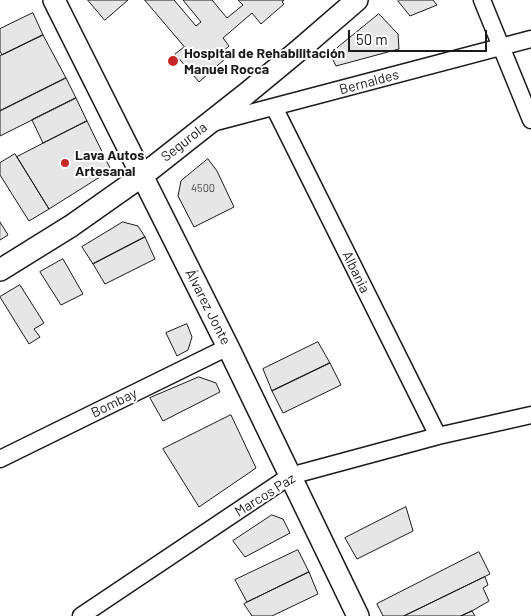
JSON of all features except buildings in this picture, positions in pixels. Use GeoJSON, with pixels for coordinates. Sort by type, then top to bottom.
{"type":"FeatureCollection","features":[{"type":"Feature","properties":{"kind":"street","name":"Álvarez Jonte"},"geometry":{"type":"LineString","coordinates":[[54,0],[228,347],[358,616]]}},
{"type":"Feature","properties":{"kind":"street","name":"Segurola"},"geometry":{"type":"LineString","coordinates":[[0,270],[71,226],[142,176],[246,94],[357,0]]}},
{"type":"Feature","properties":{"kind":"street"},"geometry":{"type":"LineString","coordinates":[[482,0],[531,120]]}},
{"type":"Feature","properties":{"kind":"street","name":"Bernaldes"},"geometry":{"type":"LineString","coordinates":[[206,125],[531,39]]}},
{"type":"Feature","properties":{"kind":"street","name":"Albania"},"geometry":{"type":"LineString","coordinates":[[274,107],[438,436]]}},
{"type":"Feature","properties":{"kind":"street","name":"Bombay"},"geometry":{"type":"LineString","coordinates":[[0,459],[228,347]]}},
{"type":"Feature","properties":{"kind":"street","name":"Marcos Paz"},"geometry":{"type":"LineString","coordinates":[[81,616],[290,476],[438,436],[531,415]]}},
{"type":"Feature","properties":{"kind":"place","name":"Hospital de Rehabilitación Manuel Rocca"},"geometry":{"type":"Point","coordinates":[173,61]}},
{"type":"Feature","properties":{"kind":"place","name":"Lava Autos Artesanal"},"geometry":{"type":"Point","coordinates":[65,163]}}]}
